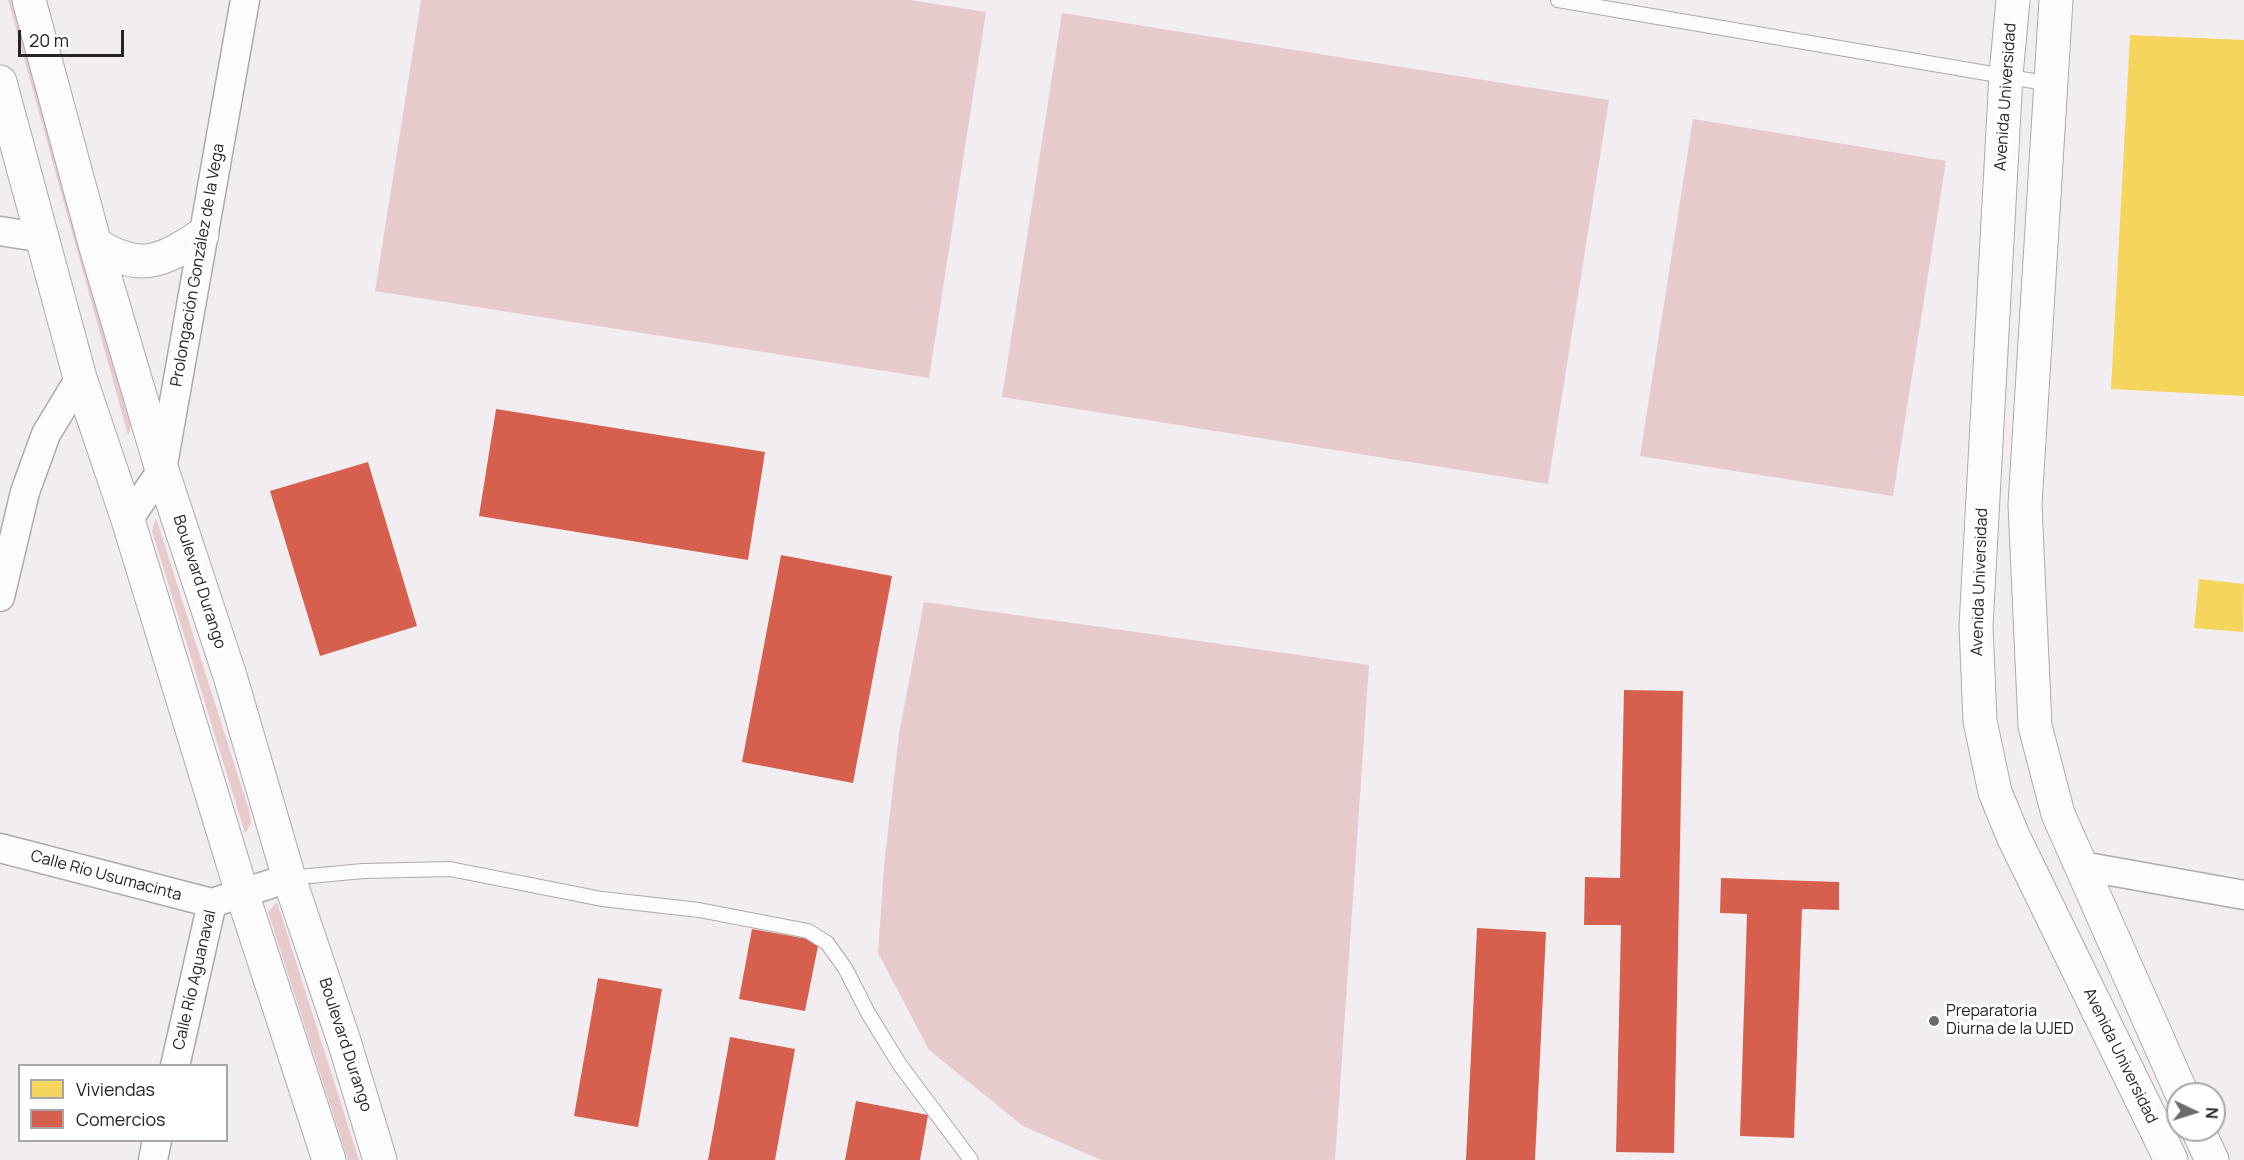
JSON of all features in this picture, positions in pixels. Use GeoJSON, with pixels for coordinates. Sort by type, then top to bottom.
{"type":"FeatureCollection","features":[{"type":"Feature","properties":{"kind":"main road","name":"Boulevard Durango"},"geometry":{"type":"LineString","coordinates":[[29,0],[95,244],[162,470],[230,676],[289,878],[381,1160]]}},
{"type":"Feature","properties":{"kind":"main road","name":"Avenida Universidad"},"geometry":{"type":"LineString","coordinates":[[2013,0],[2006,75],[1976,626],[1980,722],[1995,792],[2013,836],[2171,1160]]}},
{"type":"Feature","properties":{"kind":"main road"},"geometry":{"type":"LineString","coordinates":[[2056,0],[2026,517],[2036,726],[2058,814],[2177,1082]]}},
{"type":"Feature","properties":{"kind":"main road"},"geometry":{"type":"LineString","coordinates":[[0,82],[80,378],[128,520],[227,898],[329,1160]]}},
{"type":"Feature","properties":{"kind":"main road"},"geometry":{"type":"LineString","coordinates":[[95,244],[118,258],[146,262],[179,251],[202,235]]}},
{"type":"Feature","properties":{"kind":"main road"},"geometry":{"type":"LineString","coordinates":[[2204,1142],[2212,1160]]}},
{"type":"Feature","properties":{"kind":"street","name":"Prolongación González de la Vega"},"geometry":{"type":"LineString","coordinates":[[128,520],[162,470],[245,0]]}},
{"type":"Feature","properties":{"kind":"street"},"geometry":{"type":"LineString","coordinates":[[0,231],[44,238]]}},
{"type":"Feature","properties":{"kind":"street"},"geometry":{"type":"LineString","coordinates":[[0,597],[25,492],[35,463],[46,434],[80,378]]}},
{"type":"Feature","properties":{"kind":"street","name":"Calle Río Usumacinta"},"geometry":{"type":"LineString","coordinates":[[0,848],[227,898]]}},
{"type":"Feature","properties":{"kind":"street"},"geometry":{"type":"LineString","coordinates":[[2082,866],[2244,896]]}},
{"type":"Feature","properties":{"kind":"street"},"geometry":{"type":"LineString","coordinates":[[227,898],[289,878]]}},
{"type":"Feature","properties":{"kind":"street","name":"Calle Río Aguanaval"},"geometry":{"type":"LineString","coordinates":[[175,1064],[227,898]]}},
{"type":"Feature","properties":{"kind":"street"},"geometry":{"type":"LineString","coordinates":[[153,1160],[157,1142]]}},
{"type":"Feature","properties":{"kind":"lane"},"geometry":{"type":"LineString","coordinates":[[1558,0],[2050,84]]}},
{"type":"Feature","properties":{"kind":"lane"},"geometry":{"type":"LineString","coordinates":[[289,878],[363,871],[450,869],[602,899],[699,909],[808,931],[827,943],[845,968],[868,1013],[900,1065],[971,1160]]}},
{"type":"Feature","properties":{"kind":"shaded area"},"geometry":{"type":"Polygon","coordinates":[[[8,0],[17,0],[132,424],[128,435],[8,0]]]}},
{"type":"Feature","properties":{"kind":"shaded area"},"geometry":{"type":"Polygon","coordinates":[[[421,0],[910,0],[986,12],[929,378],[375,291],[421,0]]]}},
{"type":"Feature","properties":{"kind":"shaded area"},"geometry":{"type":"Polygon","coordinates":[[[1062,13],[1609,100],[1548,484],[1002,397],[1062,13]]]}},
{"type":"Feature","properties":{"kind":"shaded area"},"geometry":{"type":"Polygon","coordinates":[[[1693,119],[1946,161],[1893,496],[1640,456],[1693,119]]]}},
{"type":"Feature","properties":{"kind":"shaded area"},"geometry":{"type":"Polygon","coordinates":[[[156,518],[249,810],[251,824],[245,833],[152,531],[156,518]]]}},
{"type":"Feature","properties":{"kind":"shaded area"},"geometry":{"type":"Polygon","coordinates":[[[924,602],[1369,665],[1335,1160],[1101,1160],[1023,1126],[929,1050],[878,953],[884,866],[899,734],[924,602]]]}},
{"type":"Feature","properties":{"kind":"shaded area"},"geometry":{"type":"Polygon","coordinates":[[[277,902],[359,1160],[348,1160],[268,912],[277,902]]]}},
{"type":"Feature","properties":{"kind":"building: Viviendas"},"geometry":{"type":"Polygon","coordinates":[[[2130,35],[2244,40],[2244,396],[2111,389],[2130,35]]]}},
{"type":"Feature","properties":{"kind":"building: Viviendas"},"geometry":{"type":"Polygon","coordinates":[[[2199,579],[2244,584],[2243,632],[2194,628],[2199,579]]]}},
{"type":"Feature","properties":{"kind":"building: Comercios"},"geometry":{"type":"Polygon","coordinates":[[[496,409],[765,452],[748,560],[479,516],[496,409]]]}},
{"type":"Feature","properties":{"kind":"building: Comercios"},"geometry":{"type":"Polygon","coordinates":[[[368,462],[417,626],[320,656],[270,491],[368,462]]]}},
{"type":"Feature","properties":{"kind":"building: Comercios"},"geometry":{"type":"Polygon","coordinates":[[[781,555],[892,576],[853,783],[742,762],[781,555]]]}},
{"type":"Feature","properties":{"kind":"building: Comercios"},"geometry":{"type":"Polygon","coordinates":[[[1624,690],[1683,691],[1674,1153],[1616,1152],[1621,925],[1584,925],[1585,877],[1620,878],[1624,690]]]}},
{"type":"Feature","properties":{"kind":"building: Comercios"},"geometry":{"type":"Polygon","coordinates":[[[1721,878],[1839,882],[1839,910],[1802,909],[1794,1138],[1740,1136],[1747,914],[1720,913],[1721,878]]]}},
{"type":"Feature","properties":{"kind":"building: Comercios"},"geometry":{"type":"Polygon","coordinates":[[[1477,928],[1546,932],[1535,1160],[1466,1160],[1477,928]]]}},
{"type":"Feature","properties":{"kind":"building: Comercios"},"geometry":{"type":"Polygon","coordinates":[[[752,929],[819,941],[805,1011],[739,999],[752,929]]]}},
{"type":"Feature","properties":{"kind":"building: Comercios"},"geometry":{"type":"Polygon","coordinates":[[[598,978],[662,989],[638,1127],[574,1116],[598,978]]]}},
{"type":"Feature","properties":{"kind":"building: Comercios"},"geometry":{"type":"Polygon","coordinates":[[[730,1037],[795,1049],[775,1160],[708,1160],[730,1037]]]}},
{"type":"Feature","properties":{"kind":"building: Comercios"},"geometry":{"type":"Polygon","coordinates":[[[856,1101],[928,1115],[920,1160],[845,1160],[856,1101]]]}},
{"type":"Feature","properties":{"kind":"place","name":"Preparatoria Diurna de la UJED"},"geometry":{"type":"Point","coordinates":[1934,1021]}}]}
